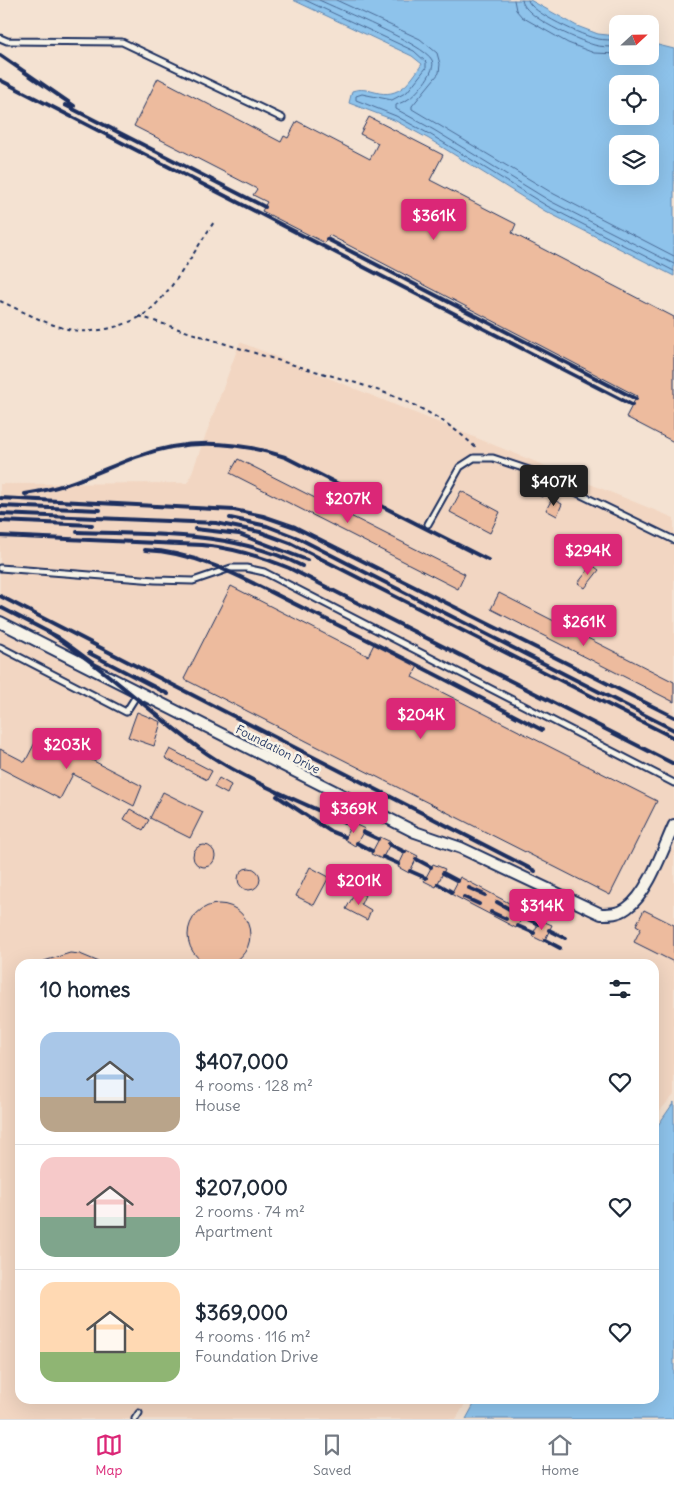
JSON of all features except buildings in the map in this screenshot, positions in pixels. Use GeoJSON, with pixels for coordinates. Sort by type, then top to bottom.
{"type":"FeatureCollection","features":[{"type":"Feature","properties":{"kind":"street","name":"Foundation Drive"},"geometry":{"type":"LineString","coordinates":[[1,624],[415,832],[461,848],[600,914],[614,913],[626,909],[640,896],[674,825]]}},
{"type":"Feature","properties":{"kind":"lane"},"geometry":{"type":"LineString","coordinates":[[0,38],[7,41],[122,42],[282,118]]}},
{"type":"Feature","properties":{"kind":"lane"},"geometry":{"type":"LineString","coordinates":[[428,524],[460,467],[474,458],[493,458],[532,471],[674,540]]}},
{"type":"Feature","properties":{"kind":"lane"},"geometry":{"type":"LineString","coordinates":[[0,568],[155,580],[193,581],[231,568],[246,568],[264,572],[674,783]]}},
{"type":"Feature","properties":{"kind":"lane"},"geometry":{"type":"LineString","coordinates":[[0,647],[126,712],[138,693]]}},
{"type":"Feature","properties":{"kind":"lane"},"geometry":{"type":"LineString","coordinates":[[135,1419],[139,1413]]}},
{"type":"Feature","properties":{"kind":"path"},"geometry":{"type":"LineString","coordinates":[[0,301],[54,324],[79,330],[98,330],[120,325],[150,311],[214,222]]}},
{"type":"Feature","properties":{"kind":"path"},"geometry":{"type":"LineString","coordinates":[[139,316],[369,387],[411,403],[467,439],[486,458]]}},
{"type":"Feature","properties":{"kind":"shaded area"},"geometry":{"type":"Polygon","coordinates":[[[240,342],[674,518],[674,1095],[659,1112],[659,959],[15,959],[15,1404],[465,1404],[456,1419],[0,1419],[0,484],[188,483],[240,342]]]}},
{"type":"Feature","properties":{"kind":"water"},"geometry":{"type":"Polygon","coordinates":[[[293,0],[530,0],[577,26],[598,34],[609,35],[609,65],[659,65],[659,45],[674,49],[674,276],[545,211],[429,139],[394,120],[349,103],[352,91],[361,89],[383,94],[397,91],[408,83],[422,64],[412,56],[293,0]]]}},
{"type":"Feature","properties":{"kind":"water"},"geometry":{"type":"Polygon","coordinates":[[[674,1102],[674,1419],[466,1419],[474,1404],[659,1404],[659,1124],[674,1102]]]}},
{"type":"Feature","properties":{"kind":"railway"},"geometry":{"type":"LineString","coordinates":[[0,55],[74,106]]}},
{"type":"Feature","properties":{"kind":"railway"},"geometry":{"type":"LineString","coordinates":[[0,80],[632,405]]}},
{"type":"Feature","properties":{"kind":"railway"},"geometry":{"type":"LineString","coordinates":[[65,105],[265,207]]}},
{"type":"Feature","properties":{"kind":"railway"},"geometry":{"type":"LineString","coordinates":[[327,239],[636,399]]}},
{"type":"Feature","properties":{"kind":"railway"},"geometry":{"type":"LineString","coordinates":[[25,494],[68,484],[155,451],[192,444],[230,445],[285,457],[488,560]]}},
{"type":"Feature","properties":{"kind":"railway"},"geometry":{"type":"LineString","coordinates":[[0,498],[234,510],[263,516],[295,527],[674,717]]}},
{"type":"Feature","properties":{"kind":"railway"},"geometry":{"type":"LineString","coordinates":[[0,506],[100,510]]}},
{"type":"Feature","properties":{"kind":"railway"},"geometry":{"type":"LineString","coordinates":[[0,514],[216,523],[260,532],[290,543],[674,738]]}},
{"type":"Feature","properties":{"kind":"railway"},"geometry":{"type":"LineString","coordinates":[[230,518],[267,526],[298,538],[674,730]]}},
{"type":"Feature","properties":{"kind":"railway"},"geometry":{"type":"LineString","coordinates":[[0,521],[92,525]]}},
{"type":"Feature","properties":{"kind":"railway"},"geometry":{"type":"LineString","coordinates":[[195,529],[239,534],[307,560]]}},
{"type":"Feature","properties":{"kind":"railway"},"geometry":{"type":"LineString","coordinates":[[77,532],[164,535],[220,540],[275,554],[302,566]]}},
{"type":"Feature","properties":{"kind":"railway"},"geometry":{"type":"LineString","coordinates":[[0,536],[202,545],[236,550],[268,560],[289,568],[674,764]]}},
{"type":"Feature","properties":{"kind":"railway"},"geometry":{"type":"LineString","coordinates":[[145,550],[187,557],[228,571],[396,654],[542,730]]}},
{"type":"Feature","properties":{"kind":"railway"},"geometry":{"type":"LineString","coordinates":[[0,596],[535,871]]}},
{"type":"Feature","properties":{"kind":"railway"},"geometry":{"type":"LineString","coordinates":[[0,607],[58,637]]}},
{"type":"Feature","properties":{"kind":"railway"},"geometry":{"type":"LineString","coordinates":[[52,634],[90,661],[180,734],[216,760],[293,799],[351,825]]}},
{"type":"Feature","properties":{"kind":"railway"},"geometry":{"type":"LineString","coordinates":[[89,653],[168,694]]}},
{"type":"Feature","properties":{"kind":"railway"},"geometry":{"type":"LineString","coordinates":[[277,796],[330,831],[345,837]]}},
{"type":"Feature","properties":{"kind":"railway"},"geometry":{"type":"LineString","coordinates":[[363,832],[378,839]]}},
{"type":"Feature","properties":{"kind":"railway"},"geometry":{"type":"LineString","coordinates":[[357,843],[372,851]]}},
{"type":"Feature","properties":{"kind":"railway"},"geometry":{"type":"LineString","coordinates":[[389,844],[405,852]]}},
{"type":"Feature","properties":{"kind":"railway"},"geometry":{"type":"LineString","coordinates":[[383,857],[399,864]]}},
{"type":"Feature","properties":{"kind":"railway"},"geometry":{"type":"LineString","coordinates":[[416,859],[431,867]]}},
{"type":"Feature","properties":{"kind":"railway"},"geometry":{"type":"LineString","coordinates":[[410,871],[426,878]]}},
{"type":"Feature","properties":{"kind":"railway"},"geometry":{"type":"LineString","coordinates":[[443,873],[458,881]]}},
{"type":"Feature","properties":{"kind":"railway"},"geometry":{"type":"LineString","coordinates":[[438,884],[452,892]]}},
{"type":"Feature","properties":{"kind":"railway"},"geometry":{"type":"LineString","coordinates":[[469,888],[485,895]]}},
{"type":"Feature","properties":{"kind":"railway"},"geometry":{"type":"LineString","coordinates":[[464,897],[479,904]]}},
{"type":"Feature","properties":{"kind":"railway"},"geometry":{"type":"LineString","coordinates":[[497,902],[511,910]]}},
{"type":"Feature","properties":{"kind":"railway"},"geometry":{"type":"LineString","coordinates":[[491,912],[506,919]]}},
{"type":"Feature","properties":{"kind":"railway"},"geometry":{"type":"LineString","coordinates":[[523,917],[538,924]]}},
{"type":"Feature","properties":{"kind":"railway"},"geometry":{"type":"LineString","coordinates":[[518,926],[534,933]]}},
{"type":"Feature","properties":{"kind":"railway"},"geometry":{"type":"LineString","coordinates":[[549,930],[565,938]]}},
{"type":"Feature","properties":{"kind":"railway"},"geometry":{"type":"LineString","coordinates":[[545,940],[560,948]]}}]}
